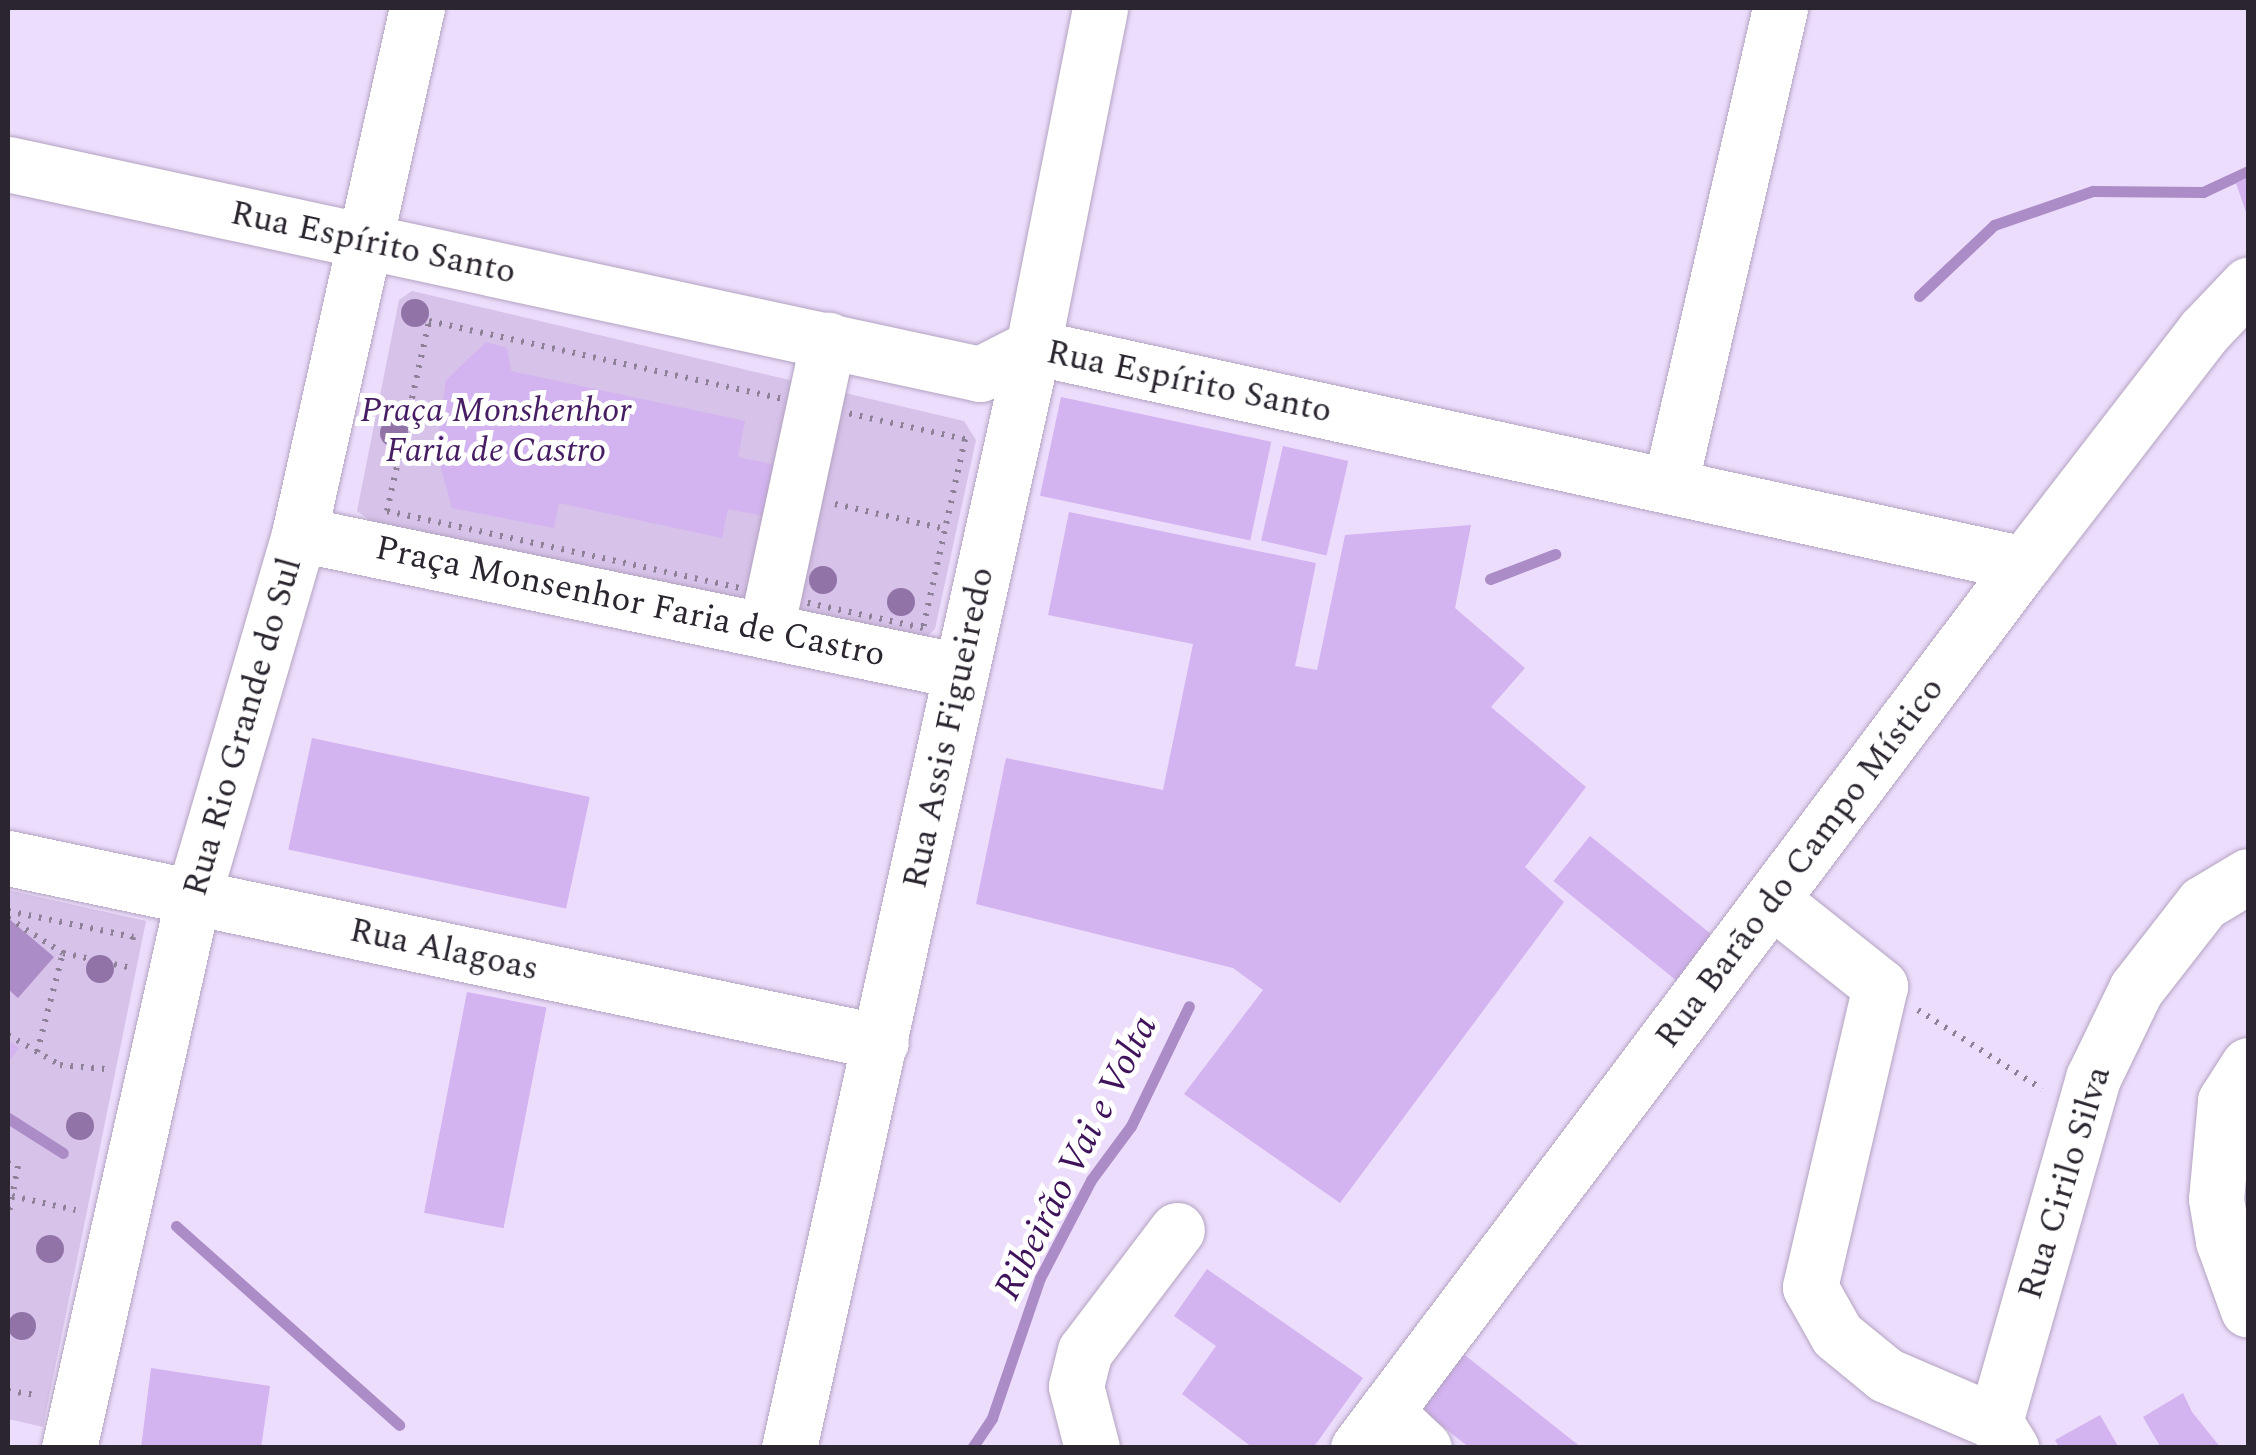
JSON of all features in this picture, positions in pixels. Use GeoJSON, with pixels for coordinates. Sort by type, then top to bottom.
{"type":"FeatureCollection","features":[{"type":"Feature","properties":{"kind":"street","name":"Rua Rio Grande do Sul"},"geometry":{"type":"LineString","coordinates":[[69,1448],[193,896],[299,534],[417,8]]}},
{"type":"Feature","properties":{"kind":"street","name":"Rua Assis Figueiredo"},"geometry":{"type":"LineString","coordinates":[[795,1424],[1033,347],[1100,8]]}},
{"type":"Feature","properties":{"kind":"street"},"geometry":{"type":"LineString","coordinates":[[1670,484],[1780,8]]}},
{"type":"Feature","properties":{"kind":"street","name":"Rua Espírito Santo"},"geometry":{"type":"LineString","coordinates":[[8,164],[980,374],[1033,347],[2024,564]]}},
{"type":"Feature","properties":{"kind":"street","name":"Rua Barão do Campo Místico"},"geometry":{"type":"LineString","coordinates":[[1389,1436],[1773,900],[2024,564],[2204,331],[2248,285]]}},
{"type":"Feature","properties":{"kind":"street"},"geometry":{"type":"LineString","coordinates":[[770,612],[828,340]]}},
{"type":"Feature","properties":{"kind":"street","name":"Praça Monsenhor Faria de Castro"},"geometry":{"type":"LineString","coordinates":[[299,534],[770,612],[960,671]]}},
{"type":"Feature","properties":{"kind":"street","name":"Rua Alagoas"},"geometry":{"type":"LineString","coordinates":[[8,858],[881,1042]]}},
{"type":"Feature","properties":{"kind":"street","name":"Rua Cirilo Silva"},"geometry":{"type":"LineString","coordinates":[[2003,1435],[2082,1114],[2136,989],[2203,903],[2248,876]]}},
{"type":"Feature","properties":{"kind":"street"},"geometry":{"type":"LineString","coordinates":[[1773,900],[1880,986],[1810,1287],[1836,1335],[1886,1375],[2003,1435]]}},
{"type":"Feature","properties":{"kind":"street"},"geometry":{"type":"LineString","coordinates":[[2248,1065],[2225,1101],[2216,1199],[2222,1241],[2248,1310]]}},
{"type":"Feature","properties":{"kind":"street"},"geometry":{"type":"LineString","coordinates":[[1092,1448],[1076,1386],[1085,1351],[1177,1230]]}},
{"type":"Feature","properties":{"kind":"street"},"geometry":{"type":"LineString","coordinates":[[795,1424],[830,1448]]}},
{"type":"Feature","properties":{"kind":"path"},"geometry":{"type":"LineString","coordinates":[[429,321],[965,439],[945,528],[923,628],[770,612],[387,511],[429,321]]}},
{"type":"Feature","properties":{"kind":"path"},"geometry":{"type":"LineString","coordinates":[[795,496],[945,528]]}},
{"type":"Feature","properties":{"kind":"path"},"geometry":{"type":"LineString","coordinates":[[8,911],[133,937],[123,984]]}},
{"type":"Feature","properties":{"kind":"path"},"geometry":{"type":"LineString","coordinates":[[8,918],[63,953],[126,967]]}},
{"type":"Feature","properties":{"kind":"path"},"geometry":{"type":"LineString","coordinates":[[37,1052],[63,953]]}},
{"type":"Feature","properties":{"kind":"path"},"geometry":{"type":"LineString","coordinates":[[1880,986],[2082,1114]]}},
{"type":"Feature","properties":{"kind":"path"},"geometry":{"type":"LineString","coordinates":[[8,1035],[60,1065],[105,1069],[108,1052]]}},
{"type":"Feature","properties":{"kind":"path"},"geometry":{"type":"LineString","coordinates":[[8,1163],[18,1166],[8,1217]]}},
{"type":"Feature","properties":{"kind":"path"},"geometry":{"type":"LineString","coordinates":[[12,1196],[75,1210]]}},
{"type":"Feature","properties":{"kind":"green space","name":"Praça Monshenhor Faria de Castro"},"geometry":{"type":"Polygon","coordinates":[[[412,291],[964,421],[976,440],[935,629],[922,641],[376,525],[357,511],[399,300],[412,291]]]}},
{"type":"Feature","properties":{"kind":"green space"},"geometry":{"type":"Polygon","coordinates":[[[8,890],[146,921],[43,1427],[8,1419],[8,890]]]}},
{"type":"Feature","properties":{"kind":"shaded area"},"geometry":{"type":"Polygon","coordinates":[[[8,918],[54,957],[18,998],[8,989],[8,918]]]}},
{"type":"Feature","properties":{"kind":"building"},"geometry":{"type":"Polygon","coordinates":[[[2248,177],[2248,218],[2236,183],[2248,177]]]}},
{"type":"Feature","properties":{"kind":"building"},"geometry":{"type":"Polygon","coordinates":[[[486,342],[507,348],[511,371],[745,421],[738,457],[780,466],[769,517],[728,509],[722,538],[559,503],[554,528],[452,508],[436,450],[446,380],[486,342]]]}},
{"type":"Feature","properties":{"kind":"building"},"geometry":{"type":"Polygon","coordinates":[[[1061,397],[1271,442],[1250,540],[1040,496],[1061,397]]]}},
{"type":"Feature","properties":{"kind":"building"},"geometry":{"type":"Polygon","coordinates":[[[1283,446],[1348,461],[1326,556],[1261,541],[1283,446]]]}},
{"type":"Feature","properties":{"kind":"building"},"geometry":{"type":"Polygon","coordinates":[[[1069,512],[1316,563],[1295,666],[1317,670],[1345,535],[1471,525],[1455,608],[1525,668],[1491,707],[1586,787],[1525,867],[1564,902],[1340,1203],[1184,1094],[1263,990],[1233,968],[976,904],[1006,758],[1163,790],[1193,644],[1048,615],[1069,512]]]}},
{"type":"Feature","properties":{"kind":"building"},"geometry":{"type":"Polygon","coordinates":[[[312,738],[590,797],[566,909],[288,850],[312,738]]]}},
{"type":"Feature","properties":{"kind":"building"},"geometry":{"type":"Polygon","coordinates":[[[1590,836],[1721,942],[1684,987],[1553,881],[1590,836]]]}},
{"type":"Feature","properties":{"kind":"building"},"geometry":{"type":"Polygon","coordinates":[[[467,992],[547,1007],[504,1228],[424,1213],[467,992]]]}},
{"type":"Feature","properties":{"kind":"building"},"geometry":{"type":"Polygon","coordinates":[[[8,1040],[19,1048],[8,1063],[8,1040]]]}},
{"type":"Feature","properties":{"kind":"building"},"geometry":{"type":"Polygon","coordinates":[[[1207,1269],[1363,1378],[1313,1448],[1253,1448],[1182,1394],[1216,1346],[1174,1316],[1207,1269]]]}},
{"type":"Feature","properties":{"kind":"building"},"geometry":{"type":"Polygon","coordinates":[[[1461,1352],[1582,1448],[1470,1448],[1418,1407],[1461,1352]]]}},
{"type":"Feature","properties":{"kind":"building"},"geometry":{"type":"Polygon","coordinates":[[[151,1368],[270,1386],[261,1448],[141,1448],[151,1368]]]}},
{"type":"Feature","properties":{"kind":"building"},"geometry":{"type":"Polygon","coordinates":[[[2183,1393],[2192,1412],[2221,1448],[2161,1448],[2143,1417],[2183,1393]]]}},
{"type":"Feature","properties":{"kind":"building"},"geometry":{"type":"Polygon","coordinates":[[[2100,1415],[2119,1448],[2060,1448],[2055,1440],[2100,1415]]]}},
{"type":"Feature","properties":{"kind":"waterway","name":"Ribeirão Vai e Volta"},"geometry":{"type":"LineString","coordinates":[[1919,296],[1994,225],[2093,191],[2203,192],[2248,171]]}},
{"type":"Feature","properties":{"kind":"waterway","name":"Ribeirão Vai e Volta"},"geometry":{"type":"LineString","coordinates":[[1490,579],[1555,554]]}},
{"type":"Feature","properties":{"kind":"waterway","name":"Ribeirão Vai e Volta"},"geometry":{"type":"LineString","coordinates":[[972,1448],[992,1418],[1040,1278],[1091,1180],[1131,1126],[1189,1006]]}},
{"type":"Feature","properties":{"kind":"waterway"},"geometry":{"type":"LineString","coordinates":[[8,1118],[63,1153]]}},
{"type":"Feature","properties":{"kind":"waterway"},"geometry":{"type":"LineString","coordinates":[[176,1226],[399,1425]]}}]}
